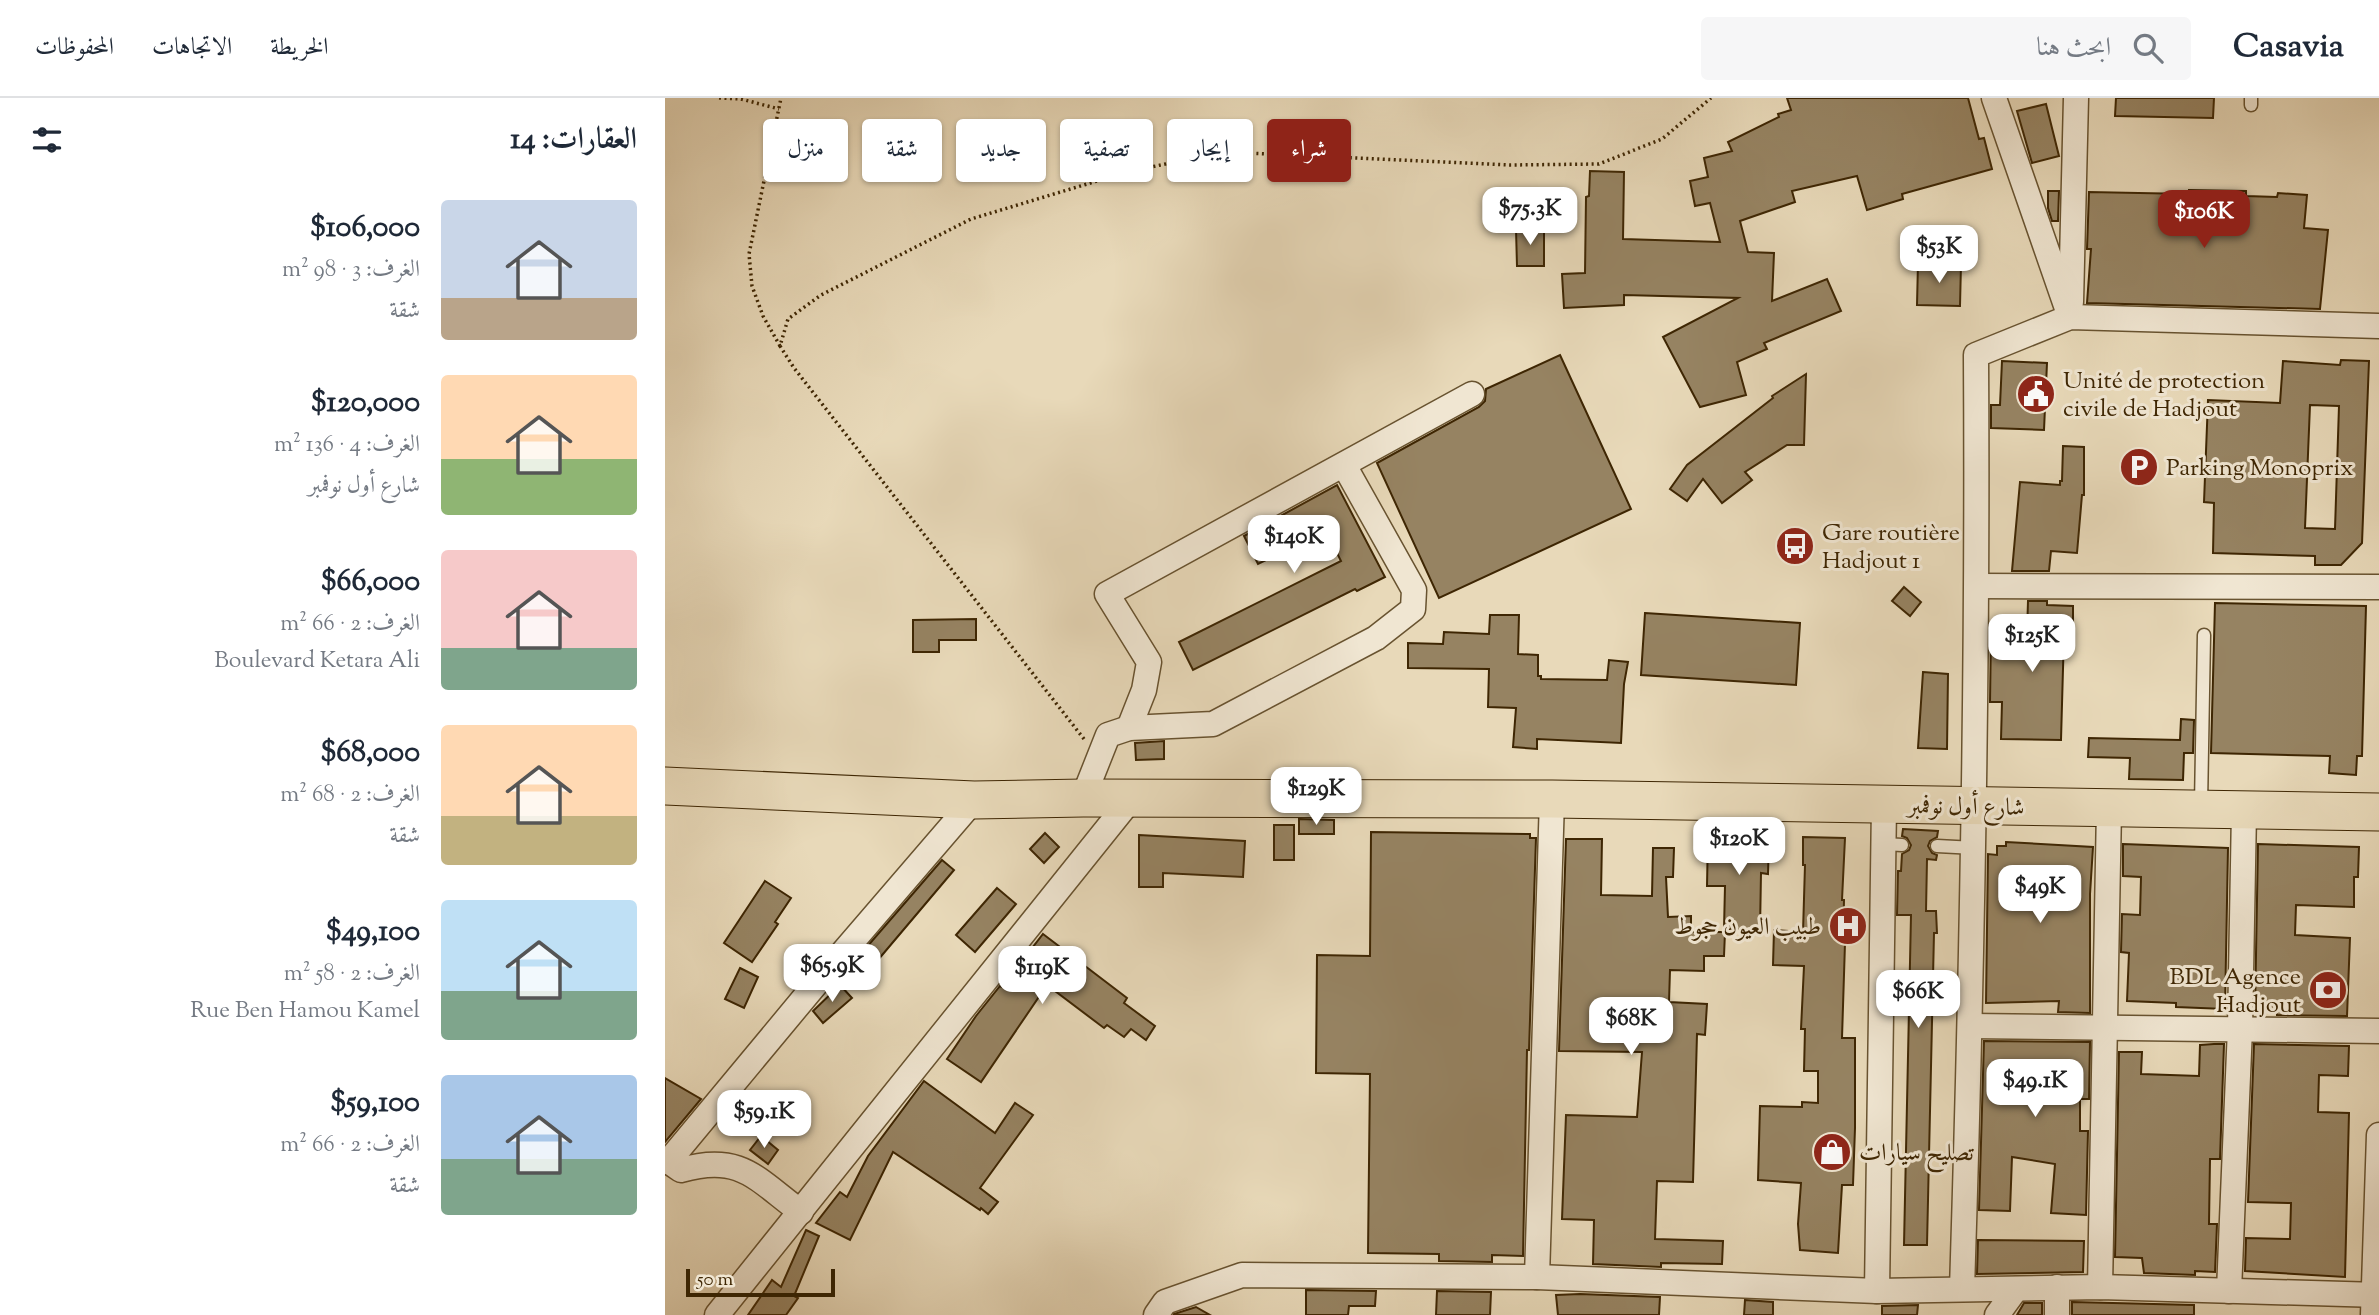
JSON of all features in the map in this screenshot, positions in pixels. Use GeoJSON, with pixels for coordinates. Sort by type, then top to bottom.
{"type":"FeatureCollection","features":[{"type":"Feature","properties":{"kind":"main road","name":"شارع أول نوفمبر"},"geometry":{"type":"LineString","coordinates":[[665,786],[974,800],[1552,799],[2379,812]]}},
{"type":"Feature","properties":{"kind":"street"},"geometry":{"type":"LineString","coordinates":[[1994,98],[2070,317]]}},
{"type":"Feature","properties":{"kind":"street"},"geometry":{"type":"LineString","coordinates":[[2070,317],[2076,98]]}},
{"type":"Feature","properties":{"kind":"street"},"geometry":{"type":"LineString","coordinates":[[1962,1289],[1975,848],[1976,355],[2070,317],[2379,326]]}},
{"type":"Feature","properties":{"kind":"street"},"geometry":{"type":"LineString","coordinates":[[1129,728],[1144,690],[1149,662],[1107,594],[1472,394]]}},
{"type":"Feature","properties":{"kind":"street"},"geometry":{"type":"LineString","coordinates":[[1083,798],[1108,735],[1129,728],[1213,724],[1376,638],[1413,609],[1414,590],[1344,465]]}},
{"type":"Feature","properties":{"kind":"street"},"geometry":{"type":"LineString","coordinates":[[1977,586],[2379,587]]}},
{"type":"Feature","properties":{"kind":"street"},"geometry":{"type":"LineString","coordinates":[[717,1315],[1131,799]]}},
{"type":"Feature","properties":{"kind":"street"},"geometry":{"type":"LineString","coordinates":[[1537,1277],[1552,799]]}},
{"type":"Feature","properties":{"kind":"street"},"geometry":{"type":"LineString","coordinates":[[670,1170],[815,985],[974,800]]}},
{"type":"Feature","properties":{"kind":"street"},"geometry":{"type":"LineString","coordinates":[[1877,1291],[1893,844],[1884,805]]}},
{"type":"Feature","properties":{"kind":"street"},"geometry":{"type":"LineString","coordinates":[[2100,1287],[2109,808]]}},
{"type":"Feature","properties":{"kind":"street"},"geometry":{"type":"LineString","coordinates":[[2229,1291],[2240,1028],[2244,811]]}},
{"type":"Feature","properties":{"kind":"street"},"geometry":{"type":"LineString","coordinates":[[1971,1026],[2379,1031]]}},
{"type":"Feature","properties":{"kind":"street"},"geometry":{"type":"LineString","coordinates":[[1156,1315],[1165,1302],[1242,1275],[1537,1277],[1877,1291],[2100,1287],[2229,1291],[2375,1302],[2379,1135]]}},
{"type":"Feature","properties":{"kind":"street"},"geometry":{"type":"LineString","coordinates":[[670,1170],[702,1164],[726,1164],[748,1172],[801,1212]]}},
{"type":"Feature","properties":{"kind":"street"},"geometry":{"type":"LineString","coordinates":[[2057,1287],[2057,1315]]}},
{"type":"Feature","properties":{"kind":"street"},"geometry":{"type":"LineString","coordinates":[[1997,1315],[2016,1289]]}},
{"type":"Feature","properties":{"kind":"lane"},"geometry":{"type":"LineString","coordinates":[[2201,809],[2204,635]]}},
{"type":"Feature","properties":{"kind":"lane"},"geometry":{"type":"LineString","coordinates":[[1937,846],[1975,848]]}},
{"type":"Feature","properties":{"kind":"path"},"geometry":{"type":"LineString","coordinates":[[719,98],[741,99],[779,109]]}},
{"type":"Feature","properties":{"kind":"path"},"geometry":{"type":"LineString","coordinates":[[781,98],[749,254],[752,286],[763,316],[794,368],[1099,758]]}},
{"type":"Feature","properties":{"kind":"path"},"geometry":{"type":"LineString","coordinates":[[781,346],[788,319],[821,295],[971,219],[1127,172],[1223,152],[1510,165],[1599,164],[1662,139],[1711,98]]}},
{"type":"Feature","properties":{"kind":"building"},"geometry":{"type":"Polygon","coordinates":[[[1787,98],[1968,98],[1979,139],[1984,138],[1992,169],[1902,194],[1903,199],[1867,210],[1857,176],[1792,191],[1795,202],[1740,221],[1748,252],[1774,253],[1772,301],[1827,279],[1841,311],[1764,343],[1767,349],[1737,362],[1746,395],[1700,407],[1663,337],[1738,298],[1624,295],[1624,305],[1564,308],[1562,274],[1585,273],[1586,197],[1589,196],[1590,171],[1624,172],[1623,239],[1720,242],[1710,203],[1695,206],[1690,181],[1708,177],[1704,158],[1732,151],[1728,142],[1779,117],[1778,114],[1791,110],[1787,98]]]}},
{"type":"Feature","properties":{"kind":"building"},"geometry":{"type":"Polygon","coordinates":[[[2116,98],[2214,98],[2213,118],[2115,116],[2116,98]]]}},
{"type":"Feature","properties":{"kind":"building"},"geometry":{"type":"Polygon","coordinates":[[[2046,104],[2059,156],[2032,163],[2017,111],[2046,104]]]}},
{"type":"Feature","properties":{"kind":"building"},"geometry":{"type":"Polygon","coordinates":[[[2189,190],[2246,191],[2246,196],[2277,197],[2278,193],[2307,195],[2304,228],[2328,230],[2320,309],[2087,303],[2091,249],[2087,249],[2089,192],[2189,194],[2189,190]]]}},
{"type":"Feature","properties":{"kind":"building"},"geometry":{"type":"Polygon","coordinates":[[[2048,191],[2059,191],[2058,221],[2052,221],[2048,208],[2048,191]]]}},
{"type":"Feature","properties":{"kind":"building"},"geometry":{"type":"Polygon","coordinates":[[[1544,228],[1544,266],[1517,266],[1516,229],[1544,228]]]}},
{"type":"Feature","properties":{"kind":"building"},"geometry":{"type":"Polygon","coordinates":[[[1918,263],[1961,264],[1960,306],[1917,305],[1918,263]]]}},
{"type":"Feature","properties":{"kind":"building"},"geometry":{"type":"Polygon","coordinates":[[[1560,355],[1631,509],[1439,598],[1377,463],[1479,407],[1485,401],[1486,389],[1560,355]]]}},
{"type":"Feature","properties":{"kind":"building"},"geometry":{"type":"Polygon","coordinates":[[[2341,360],[2369,361],[2362,543],[2341,565],[2315,565],[2315,556],[2213,553],[2214,503],[2204,502],[2208,400],[2280,403],[2283,361],[2340,365],[2341,360]],[[2310,405],[2305,528],[2335,529],[2339,406],[2310,405]]]}},
{"type":"Feature","properties":{"kind":"building","name":"Unité de protection civile de Hadjout"},"geometry":{"type":"Polygon","coordinates":[[[2002,361],[2047,363],[2044,430],[1991,428],[1991,405],[2000,405],[2002,361]]]}},
{"type":"Feature","properties":{"kind":"building"},"geometry":{"type":"Polygon","coordinates":[[[1806,374],[1804,445],[1787,445],[1745,472],[1752,480],[1722,503],[1703,479],[1687,501],[1670,489],[1687,465],[1773,398],[1772,396],[1806,374]]]}},
{"type":"Feature","properties":{"kind":"building"},"geometry":{"type":"Polygon","coordinates":[[[2063,446],[2084,447],[2084,495],[2077,553],[2051,551],[2049,571],[2012,571],[2020,482],[2060,485],[2063,446]]]}},
{"type":"Feature","properties":{"kind":"building"},"geometry":{"type":"Polygon","coordinates":[[[1337,485],[1385,577],[1357,591],[1355,589],[1193,670],[1179,642],[1341,561],[1326,531],[1258,564],[1244,536],[1337,485]]]}},
{"type":"Feature","properties":{"kind":"building"},"geometry":{"type":"Polygon","coordinates":[[[1904,587],[1921,602],[1910,616],[1892,601],[1904,587]]]}},
{"type":"Feature","properties":{"kind":"building"},"geometry":{"type":"Polygon","coordinates":[[[2028,601],[2073,606],[2073,633],[2064,633],[2061,740],[2001,739],[2002,702],[1990,702],[1991,633],[2027,634],[2028,601]]]}},
{"type":"Feature","properties":{"kind":"building"},"geometry":{"type":"Polygon","coordinates":[[[2215,603],[2366,606],[2362,756],[2357,756],[2356,775],[2329,773],[2330,756],[2211,753],[2215,603]]]}},
{"type":"Feature","properties":{"kind":"building"},"geometry":{"type":"Polygon","coordinates":[[[1645,613],[1800,623],[1796,685],[1641,675],[1645,613]]]}},
{"type":"Feature","properties":{"kind":"building"},"geometry":{"type":"Polygon","coordinates":[[[1490,615],[1519,615],[1518,654],[1538,655],[1538,676],[1541,676],[1541,679],[1607,680],[1609,660],[1628,662],[1621,743],[1537,739],[1537,749],[1513,747],[1516,708],[1488,707],[1489,669],[1408,668],[1408,643],[1443,644],[1444,632],[1489,634],[1490,615]]]}},
{"type":"Feature","properties":{"kind":"building"},"geometry":{"type":"Polygon","coordinates":[[[976,619],[976,640],[939,640],[939,652],[913,652],[913,620],[976,619]]]}},
{"type":"Feature","properties":{"kind":"building"},"geometry":{"type":"Polygon","coordinates":[[[1923,672],[1948,674],[1947,749],[1918,748],[1923,672]]]}},
{"type":"Feature","properties":{"kind":"building"},"geometry":{"type":"Polygon","coordinates":[[[2181,719],[2194,720],[2193,753],[2184,753],[2183,780],[2129,779],[2130,758],[2088,757],[2089,738],[2180,740],[2181,719]]]}},
{"type":"Feature","properties":{"kind":"building"},"geometry":{"type":"Polygon","coordinates":[[[1164,741],[1164,759],[1136,760],[1135,743],[1164,741]]]}},
{"type":"Feature","properties":{"kind":"building"},"geometry":{"type":"Polygon","coordinates":[[[1299,819],[1334,820],[1334,834],[1299,834],[1299,819]]]}},
{"type":"Feature","properties":{"kind":"building"},"geometry":{"type":"Polygon","coordinates":[[[1274,825],[1294,825],[1294,860],[1274,860],[1274,825]]]}},
{"type":"Feature","properties":{"kind":"building"},"geometry":{"type":"Polygon","coordinates":[[[1903,829],[1938,831],[1937,837],[1930,841],[1928,846],[1932,853],[1937,855],[1936,860],[1927,859],[1926,911],[1936,911],[1937,933],[1934,933],[1927,1245],[1904,1245],[1911,915],[1897,915],[1898,871],[1901,871],[1902,854],[1909,850],[1911,845],[1907,838],[1902,836],[1903,829]]]}},
{"type":"Feature","properties":{"kind":"building"},"geometry":{"type":"Polygon","coordinates":[[[1371,832],[1530,834],[1530,838],[1536,838],[1527,1050],[1523,1256],[1492,1255],[1492,1262],[1439,1261],[1439,1254],[1368,1253],[1370,1074],[1316,1073],[1317,955],[1370,956],[1371,832]]]}},
{"type":"Feature","properties":{"kind":"building"},"geometry":{"type":"Polygon","coordinates":[[[1045,833],[1059,847],[1044,863],[1030,849],[1045,833]]]}},
{"type":"Feature","properties":{"kind":"building"},"geometry":{"type":"Polygon","coordinates":[[[1139,835],[1245,841],[1243,877],[1163,873],[1163,887],[1139,887],[1139,835]]]}},
{"type":"Feature","properties":{"kind":"building"},"geometry":{"type":"Polygon","coordinates":[[[1708,835],[1769,837],[1768,874],[1761,873],[1760,930],[1724,929],[1725,886],[1707,886],[1708,835]]]}},
{"type":"Feature","properties":{"kind":"building"},"geometry":{"type":"Polygon","coordinates":[[[1803,837],[1845,838],[1842,1038],[1855,1038],[1855,1128],[1853,1185],[1842,1185],[1838,1253],[1800,1250],[1798,1224],[1801,1183],[1758,1180],[1760,1106],[1802,1107],[1802,1102],[1818,1103],[1818,1071],[1804,1071],[1805,1029],[1801,1029],[1804,966],[1773,965],[1774,930],[1803,932],[1803,837]]]}},
{"type":"Feature","properties":{"kind":"building"},"geometry":{"type":"Polygon","coordinates":[[[1566,839],[1602,839],[1601,895],[1652,896],[1653,848],[1674,848],[1673,877],[1666,877],[1668,917],[1691,916],[1691,932],[1725,932],[1724,956],[1704,956],[1704,971],[1670,970],[1669,1002],[1707,1004],[1705,1035],[1697,1034],[1693,1182],[1657,1181],[1655,1239],[1723,1241],[1722,1264],[1661,1263],[1661,1267],[1593,1264],[1594,1220],[1562,1219],[1566,1115],[1637,1117],[1642,1052],[1559,1051],[1566,839]]]}},
{"type":"Feature","properties":{"kind":"building"},"geometry":{"type":"Polygon","coordinates":[[[2006,842],[2093,847],[2090,894],[2090,1013],[2058,1012],[2059,1001],[1986,1003],[1988,854],[1997,855],[1997,846],[2006,846],[2006,842]]]}},
{"type":"Feature","properties":{"kind":"building"},"geometry":{"type":"Polygon","coordinates":[[[2123,844],[2228,848],[2225,1009],[2127,1001],[2129,953],[2121,952],[2122,914],[2140,915],[2141,877],[2123,876],[2123,844]]]}},
{"type":"Feature","properties":{"kind":"building"},"geometry":{"type":"Polygon","coordinates":[[[2258,844],[2359,847],[2358,877],[2354,877],[2354,907],[2296,905],[2295,935],[2350,938],[2347,1016],[2277,1015],[2277,1011],[2255,1010],[2258,844]]]}},
{"type":"Feature","properties":{"kind":"building"},"geometry":{"type":"Polygon","coordinates":[[[942,860],[954,870],[872,967],[859,956],[942,860]]]}},
{"type":"Feature","properties":{"kind":"building"},"geometry":{"type":"Polygon","coordinates":[[[765,881],[791,898],[775,922],[778,924],[752,962],[724,943],[765,881]]]}},
{"type":"Feature","properties":{"kind":"building"},"geometry":{"type":"Polygon","coordinates":[[[997,888],[1016,904],[975,952],[956,935],[997,888]]]}},
{"type":"Feature","properties":{"kind":"building"},"geometry":{"type":"Polygon","coordinates":[[[1043,934],[1127,998],[1124,1003],[1155,1026],[1146,1040],[1131,1029],[1124,1037],[1107,1025],[1104,1028],[1047,985],[981,1082],[947,1059],[976,1016],[1043,934]]]}},
{"type":"Feature","properties":{"kind":"building"},"geometry":{"type":"Polygon","coordinates":[[[740,968],[758,977],[744,1008],[725,999],[740,968]]]}},
{"type":"Feature","properties":{"kind":"building"},"geometry":{"type":"Polygon","coordinates":[[[840,985],[852,998],[823,1023],[813,1011],[840,985]]]}},
{"type":"Feature","properties":{"kind":"building"},"geometry":{"type":"Polygon","coordinates":[[[1984,1041],[2090,1042],[2089,1099],[2080,1099],[2080,1131],[2088,1131],[2086,1215],[2051,1213],[2055,1164],[2012,1157],[2010,1211],[1979,1210],[1984,1041]]]}},
{"type":"Feature","properties":{"kind":"building"},"geometry":{"type":"Polygon","coordinates":[[[2224,1044],[2220,1159],[2210,1159],[2209,1224],[2217,1224],[2215,1272],[2195,1271],[2195,1275],[2144,1273],[2142,1258],[2115,1257],[2119,1052],[2142,1052],[2141,1074],[2199,1076],[2200,1045],[2224,1044]]]}},
{"type":"Feature","properties":{"kind":"building"},"geometry":{"type":"Polygon","coordinates":[[[2254,1044],[2349,1046],[2348,1076],[2319,1075],[2318,1112],[2349,1113],[2345,1277],[2245,1271],[2246,1238],[2290,1239],[2291,1203],[2248,1202],[2254,1044]]]}},
{"type":"Feature","properties":{"kind":"building"},"geometry":{"type":"Polygon","coordinates":[[[665,1078],[701,1099],[665,1142],[665,1078]]]}},
{"type":"Feature","properties":{"kind":"building"},"geometry":{"type":"Polygon","coordinates":[[[924,1081],[995,1133],[1015,1103],[1033,1115],[980,1188],[998,1202],[988,1214],[893,1152],[850,1240],[816,1223],[840,1192],[847,1197],[868,1156],[924,1081]]]}},
{"type":"Feature","properties":{"kind":"building"},"geometry":{"type":"Polygon","coordinates":[[[761,1136],[778,1150],[768,1164],[750,1150],[761,1136]]]}},
{"type":"Feature","properties":{"kind":"building"},"geometry":{"type":"Polygon","coordinates":[[[806,1230],[819,1236],[794,1296],[798,1298],[786,1315],[748,1315],[772,1280],[781,1287],[806,1230]]]}},
{"type":"Feature","properties":{"kind":"building"},"geometry":{"type":"Polygon","coordinates":[[[1978,1240],[2084,1241],[2083,1272],[1977,1274],[1978,1240]]]}},
{"type":"Feature","properties":{"kind":"building"},"geometry":{"type":"Polygon","coordinates":[[[1306,1290],[1376,1291],[1375,1306],[1349,1306],[1348,1315],[1306,1315],[1306,1290]]]}},
{"type":"Feature","properties":{"kind":"building"},"geometry":{"type":"Polygon","coordinates":[[[1437,1291],[1491,1292],[1490,1315],[1436,1315],[1437,1291]]]}},
{"type":"Feature","properties":{"kind":"building"},"geometry":{"type":"Polygon","coordinates":[[[1556,1295],[1660,1297],[1659,1315],[1558,1315],[1556,1295]]]}},
{"type":"Feature","properties":{"kind":"building"},"geometry":{"type":"Polygon","coordinates":[[[1745,1300],[1773,1302],[1773,1315],[1744,1315],[1745,1300]]]}},
{"type":"Feature","properties":{"kind":"building"},"geometry":{"type":"Polygon","coordinates":[[[2072,1302],[2194,1305],[2194,1315],[2072,1315],[2072,1302]]]}},
{"type":"Feature","properties":{"kind":"building"},"geometry":{"type":"Polygon","coordinates":[[[2024,1303],[2042,1303],[2042,1315],[2017,1315],[2024,1303]]]}},
{"type":"Feature","properties":{"kind":"building"},"geometry":{"type":"Polygon","coordinates":[[[1918,1305],[1917,1315],[1882,1315],[1882,1306],[1918,1305]]]}},
{"type":"Feature","properties":{"kind":"building"},"geometry":{"type":"Polygon","coordinates":[[[1196,1307],[1210,1315],[1174,1315],[1174,1314],[1196,1307]]]}},
{"type":"Feature","properties":{"kind":"place","name":"Unité de protection civile de Hadjout"},"geometry":{"type":"Point","coordinates":[2036,394]}},
{"type":"Feature","properties":{"kind":"place","name":"Parking Monoprix"},"geometry":{"type":"Point","coordinates":[2139,467]}},
{"type":"Feature","properties":{"kind":"place","name":"Gare routière Hadjout 1"},"geometry":{"type":"Point","coordinates":[1795,546]}},
{"type":"Feature","properties":{"kind":"place","name":"طبيب العيون حجوط"},"geometry":{"type":"Point","coordinates":[1848,926]}},
{"type":"Feature","properties":{"kind":"place","name":"BDL Agence Hadjout"},"geometry":{"type":"Point","coordinates":[2328,990]}},
{"type":"Feature","properties":{"kind":"place","name":"تصليح سيارات"},"geometry":{"type":"Point","coordinates":[1832,1152]}}]}
